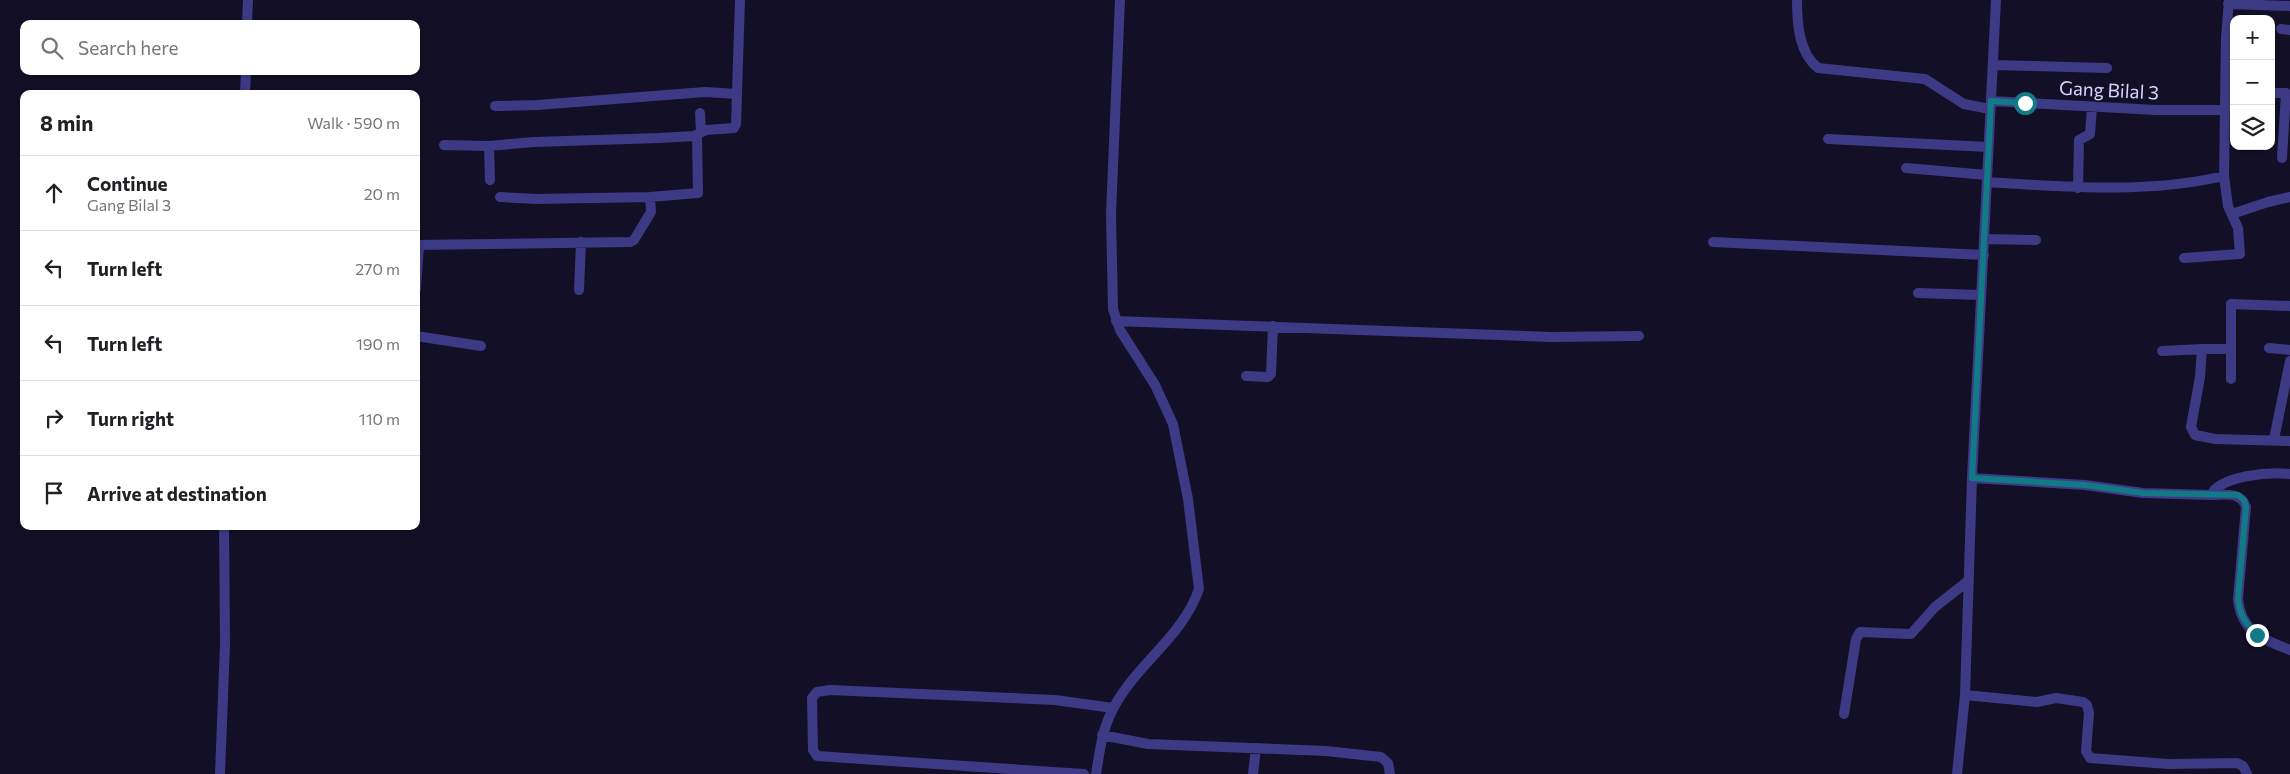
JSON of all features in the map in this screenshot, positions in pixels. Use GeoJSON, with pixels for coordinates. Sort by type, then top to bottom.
{"type":"FeatureCollection","features":[{"type":"Feature","properties":{"kind":"street"},"geometry":{"type":"LineString","coordinates":[[247,20],[248,0]]}},
{"type":"Feature","properties":{"kind":"street"},"geometry":{"type":"LineString","coordinates":[[444,145],[488,146],[534,142],[619,140],[734,128],[736,124],[740,0]]}},
{"type":"Feature","properties":{"kind":"street"},"geometry":{"type":"LineString","coordinates":[[1096,774],[1102,735],[1114,708],[1123,692],[1185,617],[1199,589],[1188,498],[1173,424],[1155,385],[1116,321],[1113,309],[1111,214],[1120,0]]}},
{"type":"Feature","properties":{"kind":"street","name":"Gang Bilal 3"},"geometry":{"type":"LineString","coordinates":[[1797,0],[1802,45],[1810,62],[1818,68],[1925,79],[1964,104],[2092,106],[2156,110],[2225,110]]}},
{"type":"Feature","properties":{"kind":"street"},"geometry":{"type":"LineString","coordinates":[[1957,774],[1965,695],[1976,384],[1996,0]]}},
{"type":"Feature","properties":{"kind":"street"},"geometry":{"type":"LineString","coordinates":[[2184,258],[2240,254],[2238,228],[2231,211],[2224,176],[2229,2],[2290,6]]}},
{"type":"Feature","properties":{"kind":"street"},"geometry":{"type":"LineString","coordinates":[[1993,65],[2107,68]]}},
{"type":"Feature","properties":{"kind":"street"},"geometry":{"type":"LineString","coordinates":[[245,90],[246,75]]}},
{"type":"Feature","properties":{"kind":"street"},"geometry":{"type":"LineString","coordinates":[[496,106],[537,105],[705,92],[737,94]]}},
{"type":"Feature","properties":{"kind":"street"},"geometry":{"type":"LineString","coordinates":[[2275,93],[2288,93],[2282,158]]}},
{"type":"Feature","properties":{"kind":"street"},"geometry":{"type":"LineString","coordinates":[[2078,188],[2079,140],[2090,134],[2092,106]]}},
{"type":"Feature","properties":{"kind":"street"},"geometry":{"type":"LineString","coordinates":[[500,197],[536,199],[650,197],[698,193],[700,113]]}},
{"type":"Feature","properties":{"kind":"street"},"geometry":{"type":"LineString","coordinates":[[1828,139],[1988,147]]}},
{"type":"Feature","properties":{"kind":"street"},"geometry":{"type":"LineString","coordinates":[[488,146],[490,180]]}},
{"type":"Feature","properties":{"kind":"street"},"geometry":{"type":"LineString","coordinates":[[1906,168],[2078,188],[2184,183],[2224,176]]}},
{"type":"Feature","properties":{"kind":"street"},"geometry":{"type":"LineString","coordinates":[[420,245],[581,242],[599,244],[632,241],[651,212],[650,197]]}},
{"type":"Feature","properties":{"kind":"street"},"geometry":{"type":"LineString","coordinates":[[2231,211],[2290,197]]}},
{"type":"Feature","properties":{"kind":"street"},"geometry":{"type":"LineString","coordinates":[[1984,239],[2036,240]]}},
{"type":"Feature","properties":{"kind":"street"},"geometry":{"type":"LineString","coordinates":[[580,290],[581,242]]}},
{"type":"Feature","properties":{"kind":"street"},"geometry":{"type":"LineString","coordinates":[[1712,242],[1984,255]]}},
{"type":"Feature","properties":{"kind":"street"},"geometry":{"type":"LineString","coordinates":[[1918,293],[1981,295]]}},
{"type":"Feature","properties":{"kind":"street"},"geometry":{"type":"LineString","coordinates":[[2232,379],[2232,304],[2290,306]]}},
{"type":"Feature","properties":{"kind":"street"},"geometry":{"type":"LineString","coordinates":[[1116,321],[1551,337],[1639,336]]}},
{"type":"Feature","properties":{"kind":"street"},"geometry":{"type":"LineString","coordinates":[[1246,376],[1268,377],[1271,374],[1273,326]]}},
{"type":"Feature","properties":{"kind":"street"},"geometry":{"type":"LineString","coordinates":[[420,337],[481,346]]}},
{"type":"Feature","properties":{"kind":"street"},"geometry":{"type":"LineString","coordinates":[[2269,348],[2290,350]]}},
{"type":"Feature","properties":{"kind":"street"},"geometry":{"type":"LineString","coordinates":[[2202,349],[2192,432],[2195,435],[2208,439],[2274,439],[2290,441]]}},
{"type":"Feature","properties":{"kind":"street"},"geometry":{"type":"LineString","coordinates":[[2162,351],[2231,349]]}},
{"type":"Feature","properties":{"kind":"street"},"geometry":{"type":"LineString","coordinates":[[2274,439],[2290,361]]}},
{"type":"Feature","properties":{"kind":"street"},"geometry":{"type":"LineString","coordinates":[[2211,495],[2213,490],[2224,482],[2272,473],[2290,474]]}},
{"type":"Feature","properties":{"kind":"street"},"geometry":{"type":"LineString","coordinates":[[1972,478],[2085,485],[2143,493],[2238,495],[2244,500],[2246,507],[2238,598],[2239,610],[2246,625],[2257,635],[2290,650]]}},
{"type":"Feature","properties":{"kind":"street"},"geometry":{"type":"LineString","coordinates":[[220,774],[225,673],[224,530]]}},
{"type":"Feature","properties":{"kind":"street"},"geometry":{"type":"LineString","coordinates":[[1844,714],[1856,639],[1860,632],[1911,634],[1935,608],[1968,581]]}},
{"type":"Feature","properties":{"kind":"street"},"geometry":{"type":"LineString","coordinates":[[1084,774],[817,756],[814,750],[812,698],[817,692],[830,690],[1055,700],[1114,708]]}},
{"type":"Feature","properties":{"kind":"street"},"geometry":{"type":"LineString","coordinates":[[1965,695],[2037,702],[2056,698],[2083,702],[2087,706],[2089,713],[2086,751],[2090,758],[2168,764],[2237,763],[2242,766],[2247,774]]}},
{"type":"Feature","properties":{"kind":"street"},"geometry":{"type":"LineString","coordinates":[[1102,735],[1148,744],[1256,748],[1381,757],[1388,763],[1390,774]]}},
{"type":"Feature","properties":{"kind":"street"},"geometry":{"type":"LineString","coordinates":[[1254,774],[1256,748]]}},
{"type":"Feature","properties":{"kind":"route"},"geometry":{"type":"LineString","coordinates":[[2025,103],[1991,101],[1972,478],[2085,485],[2123,492],[2238,495],[2244,500],[2246,507],[2238,598],[2239,610],[2246,625],[2257,635]]}}]}
